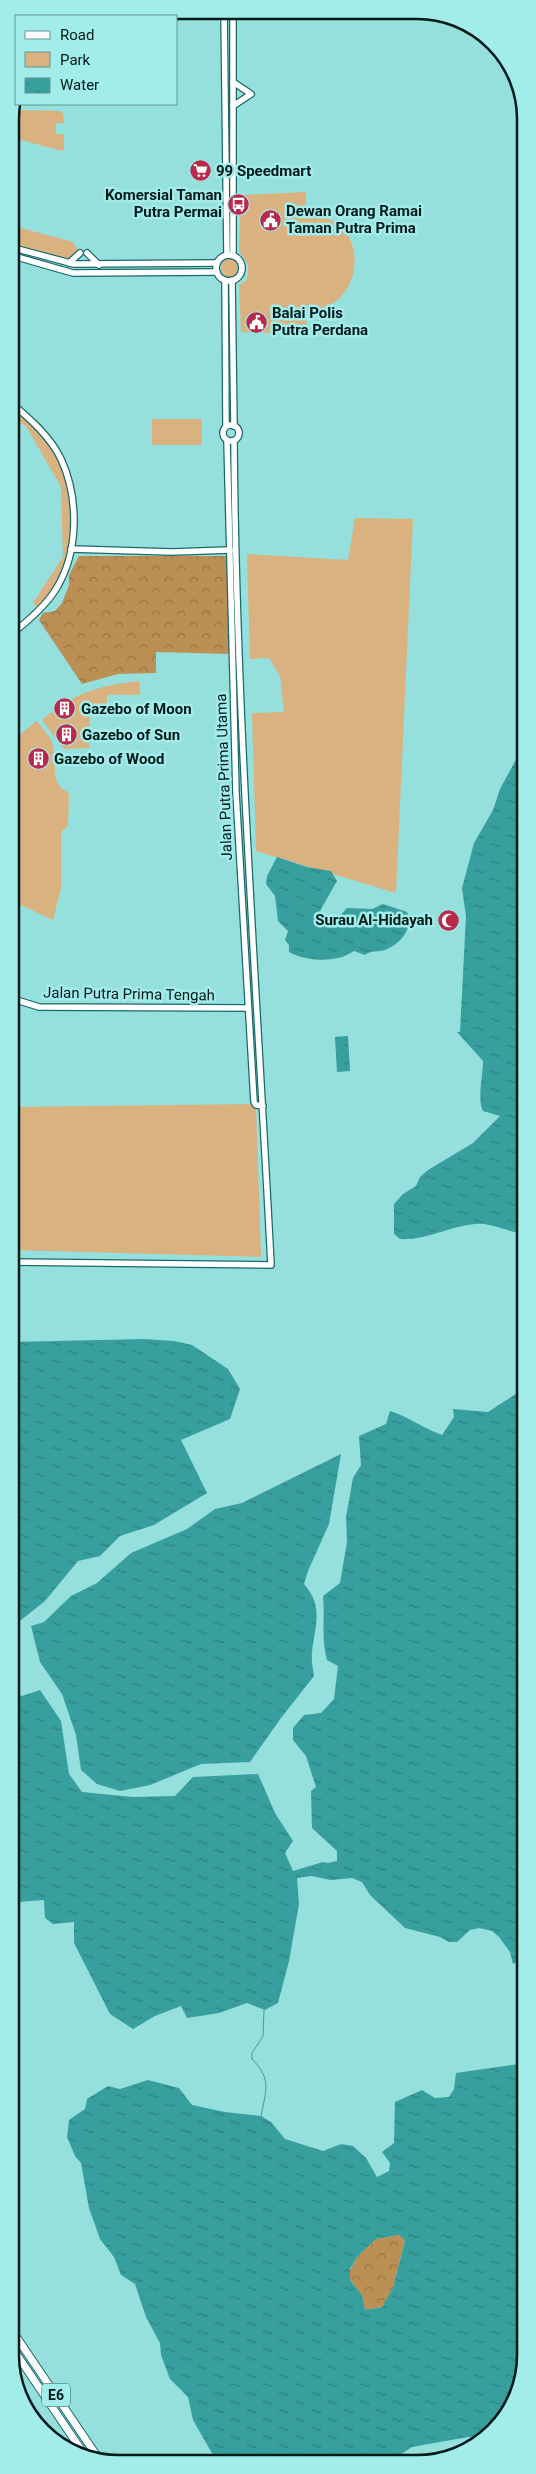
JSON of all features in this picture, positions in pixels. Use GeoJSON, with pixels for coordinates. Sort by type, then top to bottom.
{"type":"FeatureCollection","features":[{"type":"Feature","properties":{"kind":"highway","name":"E6"},"geometry":{"type":"LineString","coordinates":[[19,2341],[94,2452]]}},
{"type":"Feature","properties":{"kind":"highway","name":"E6"},"geometry":{"type":"LineString","coordinates":[[19,2358],[80,2448]]}},
{"type":"Feature","properties":{"kind":"street"},"geometry":{"type":"LineString","coordinates":[[224,19],[230,255]]}},
{"type":"Feature","properties":{"kind":"street"},"geometry":{"type":"LineString","coordinates":[[230,255],[233,19]]}},
{"type":"Feature","properties":{"kind":"street"},"geometry":{"type":"LineString","coordinates":[[233,82],[252,94],[233,106]]}},
{"type":"Feature","properties":{"kind":"street"},"geometry":{"type":"LineString","coordinates":[[19,249],[69,263],[99,265],[217,263],[230,255]]}},
{"type":"Feature","properties":{"kind":"street"},"geometry":{"type":"LineString","coordinates":[[69,263],[74,261],[80,253]]}},
{"type":"Feature","properties":{"kind":"street"},"geometry":{"type":"LineString","coordinates":[[87,253],[99,265]]}},
{"type":"Feature","properties":{"kind":"street"},"geometry":{"type":"LineString","coordinates":[[225,280],[232,280],[241,274],[241,262],[230,255]]}},
{"type":"Feature","properties":{"kind":"street"},"geometry":{"type":"LineString","coordinates":[[19,258],[74,273],[217,272]]}},
{"type":"Feature","properties":{"kind":"street"},"geometry":{"type":"LineString","coordinates":[[217,263],[217,272],[225,280],[226,426],[222,435],[227,441],[234,441],[239,433],[234,426],[232,280]]}},
{"type":"Feature","properties":{"kind":"street"},"geometry":{"type":"LineString","coordinates":[[19,410],[31,420],[51,443],[61,459],[73,509],[71,549],[56,589],[43,606],[19,628]]}},
{"type":"Feature","properties":{"kind":"street"},"geometry":{"type":"LineString","coordinates":[[226,426],[234,426]]}},
{"type":"Feature","properties":{"kind":"street","name":"Jalan Putra Prima Utama"},"geometry":{"type":"LineString","coordinates":[[19,1262],[271,1265],[263,1106],[246,851],[227,441]]}},
{"type":"Feature","properties":{"kind":"street","name":"Jalan Putra Prima Utama"},"geometry":{"type":"LineString","coordinates":[[234,441],[232,550],[236,793],[247,1008],[254,1102],[256,1105],[263,1106]]}},
{"type":"Feature","properties":{"kind":"street"},"geometry":{"type":"LineString","coordinates":[[71,549],[172,552],[232,550]]}},
{"type":"Feature","properties":{"kind":"street","name":"Jalan Putra Prima Tengah"},"geometry":{"type":"LineString","coordinates":[[19,1000],[39,1006],[247,1008]]}},
{"type":"Feature","properties":{"kind":"green space"},"geometry":{"type":"Polygon","coordinates":[[[19,110],[61,111],[64,123],[56,123],[56,134],[64,134],[64,150],[19,139],[19,110]]]}},
{"type":"Feature","properties":{"kind":"green space"},"geometry":{"type":"Polygon","coordinates":[[[306,192],[306,210],[337,223],[341,226],[352,244],[354,265],[353,276],[349,285],[343,294],[332,304],[306,311],[307,334],[241,332],[239,285],[246,281],[248,264],[239,251],[241,195],[306,192]]]}},
{"type":"Feature","properties":{"kind":"green space"},"geometry":{"type":"Polygon","coordinates":[[[19,227],[73,242],[78,250],[70,261],[19,247],[19,227]]]}},
{"type":"Feature","properties":{"kind":"green space"},"geometry":{"type":"Polygon","coordinates":[[[231,258],[238,261],[241,268],[238,275],[231,278],[224,275],[221,268],[224,261],[231,258]]]}},
{"type":"Feature","properties":{"kind":"green space"},"geometry":{"type":"Polygon","coordinates":[[[19,413],[37,430],[54,451],[64,474],[71,508],[70,544],[66,561],[61,576],[53,590],[38,608],[33,603],[63,557],[61,487],[26,426],[19,422],[19,413]]]}},
{"type":"Feature","properties":{"kind":"green space"},"geometry":{"type":"Polygon","coordinates":[[[152,419],[202,419],[202,445],[152,445],[152,419]]]}},
{"type":"Feature","properties":{"kind":"green space"},"geometry":{"type":"Polygon","coordinates":[[[355,518],[413,519],[396,893],[256,851],[252,713],[284,712],[280,676],[269,658],[250,659],[247,554],[348,560],[355,518]]]}},
{"type":"Feature","properties":{"kind":"green space"},"geometry":{"type":"Polygon","coordinates":[[[79,556],[226,556],[231,654],[156,652],[156,673],[118,674],[82,684],[39,620],[43,613],[55,611],[62,603],[69,585],[69,575],[79,556]]]}},
{"type":"Feature","properties":{"kind":"green space"},"geometry":{"type":"Polygon","coordinates":[[[139,681],[140,695],[107,695],[107,704],[90,704],[89,748],[64,749],[42,720],[54,710],[88,692],[111,685],[139,681]]]}},
{"type":"Feature","properties":{"kind":"green space"},"geometry":{"type":"Polygon","coordinates":[[[36,721],[44,730],[51,740],[53,747],[58,783],[62,789],[69,793],[68,826],[61,832],[61,888],[53,920],[19,904],[19,736],[36,721]]]}},
{"type":"Feature","properties":{"kind":"green space"},"geometry":{"type":"Polygon","coordinates":[[[256,1104],[261,1257],[19,1250],[19,1107],[256,1104]]]}},
{"type":"Feature","properties":{"kind":"green space"},"geometry":{"type":"Polygon","coordinates":[[[399,2235],[405,2239],[393,2288],[382,2307],[365,2310],[362,2295],[350,2280],[350,2270],[358,2256],[376,2239],[399,2235]]]}},
{"type":"Feature","properties":{"kind":"water"},"geometry":{"type":"Polygon","coordinates":[[[517,758],[517,1233],[489,1225],[474,1224],[421,1237],[400,1239],[394,1234],[394,1204],[403,1194],[416,1186],[420,1177],[428,1170],[473,1143],[500,1116],[483,1111],[480,1094],[483,1061],[457,1032],[460,1032],[466,916],[462,888],[474,843],[493,810],[500,789],[517,758]]]}},
{"type":"Feature","properties":{"kind":"water"},"geometry":{"type":"Polygon","coordinates":[[[277,857],[307,867],[331,871],[337,881],[321,909],[319,918],[337,919],[347,908],[372,909],[383,904],[407,912],[409,924],[407,930],[400,940],[391,947],[365,955],[354,951],[339,958],[322,960],[304,958],[289,952],[289,945],[285,940],[288,931],[278,921],[275,896],[266,884],[267,876],[277,857]]]}},
{"type":"Feature","properties":{"kind":"water"},"geometry":{"type":"Polygon","coordinates":[[[348,1036],[350,1071],[337,1072],[335,1037],[348,1036]]]}},
{"type":"Feature","properties":{"kind":"water"},"geometry":{"type":"Polygon","coordinates":[[[144,1339],[174,1341],[192,1345],[228,1369],[240,1389],[230,1419],[181,1440],[207,1493],[154,1525],[120,1536],[100,1556],[78,1561],[45,1601],[19,1622],[19,1342],[144,1339]]]}},
{"type":"Feature","properties":{"kind":"water"},"geometry":{"type":"Polygon","coordinates":[[[517,1393],[517,1962],[513,1964],[510,1952],[492,1931],[479,1928],[470,1930],[457,1942],[449,1942],[440,1937],[405,1928],[370,1895],[362,1882],[352,1878],[331,1880],[311,1876],[297,1878],[299,1904],[289,1961],[278,2003],[265,2010],[247,2003],[219,2013],[187,2018],[181,2006],[155,2016],[133,2029],[110,2014],[74,1943],[74,1922],[53,1924],[45,1918],[44,1900],[19,1902],[19,1694],[22,1696],[40,1690],[61,1721],[69,1774],[82,1792],[133,1797],[175,1796],[193,1777],[258,1774],[275,1813],[293,1841],[285,1853],[293,1871],[323,1862],[337,1861],[337,1851],[312,1828],[311,1791],[316,1787],[306,1756],[293,1740],[293,1728],[304,1715],[321,1713],[334,1699],[338,1666],[327,1660],[325,1652],[323,1596],[340,1583],[347,1542],[346,1517],[353,1478],[361,1465],[359,1436],[386,1424],[390,1411],[442,1435],[454,1417],[453,1409],[488,1412],[517,1393]]]}},
{"type":"Feature","properties":{"kind":"water"},"geometry":{"type":"Polygon","coordinates":[[[341,1454],[329,1524],[304,1584],[314,1601],[317,1616],[312,1655],[314,1676],[250,1762],[201,1764],[150,1785],[120,1791],[97,1784],[81,1770],[76,1735],[62,1694],[40,1662],[31,1626],[44,1622],[71,1596],[97,1583],[131,1553],[187,1529],[215,1509],[242,1503],[341,1454]]]}},
{"type":"Feature","properties":{"kind":"water"},"geometry":{"type":"Polygon","coordinates":[[[517,2064],[517,2362],[510,2394],[500,2411],[493,2421],[474,2437],[412,2447],[400,2455],[213,2455],[193,2420],[188,2397],[170,2379],[161,2355],[160,2343],[146,2317],[135,2284],[121,2275],[114,2257],[100,2239],[89,2208],[81,2163],[75,2156],[67,2137],[69,2120],[85,2109],[87,2099],[108,2086],[120,2089],[148,2080],[179,2088],[192,2105],[225,2112],[261,2116],[271,2122],[285,2139],[323,2151],[341,2144],[353,2146],[366,2158],[377,2177],[389,2171],[390,2163],[382,2152],[394,2143],[395,2102],[422,2090],[435,2098],[449,2097],[454,2089],[456,2073],[517,2064]],[[399,2235],[376,2239],[358,2256],[350,2269],[350,2280],[362,2295],[365,2310],[382,2307],[393,2288],[405,2240],[399,2235]]]}},
{"type":"Feature","properties":{"kind":"waterway"},"geometry":{"type":"LineString","coordinates":[[261,2116],[266,2085],[263,2073],[252,2059],[252,2053],[263,2036],[264,2010]]}},
{"type":"Feature","properties":{"kind":"place","name":"99 Speedmart"},"geometry":{"type":"Point","coordinates":[200,171]}},
{"type":"Feature","properties":{"kind":"place","name":"Komersial Taman Putra Permai"},"geometry":{"type":"Point","coordinates":[238,204]}},
{"type":"Feature","properties":{"kind":"place","name":"Dewan Orang Ramai Taman Putra Prima"},"geometry":{"type":"Point","coordinates":[270,220]}},
{"type":"Feature","properties":{"kind":"place","name":"Balai Polis Putra Perdana"},"geometry":{"type":"Point","coordinates":[256,322]}},
{"type":"Feature","properties":{"kind":"place","name":"Gazebo of Moon"},"geometry":{"type":"Point","coordinates":[65,709]}},
{"type":"Feature","properties":{"kind":"place","name":"Gazebo of Sun"},"geometry":{"type":"Point","coordinates":[66,735]}},
{"type":"Feature","properties":{"kind":"place","name":"Gazebo of Wood"},"geometry":{"type":"Point","coordinates":[38,759]}},
{"type":"Feature","properties":{"kind":"place","name":"Surau Al-Hidayah"},"geometry":{"type":"Point","coordinates":[449,920]}}]}
